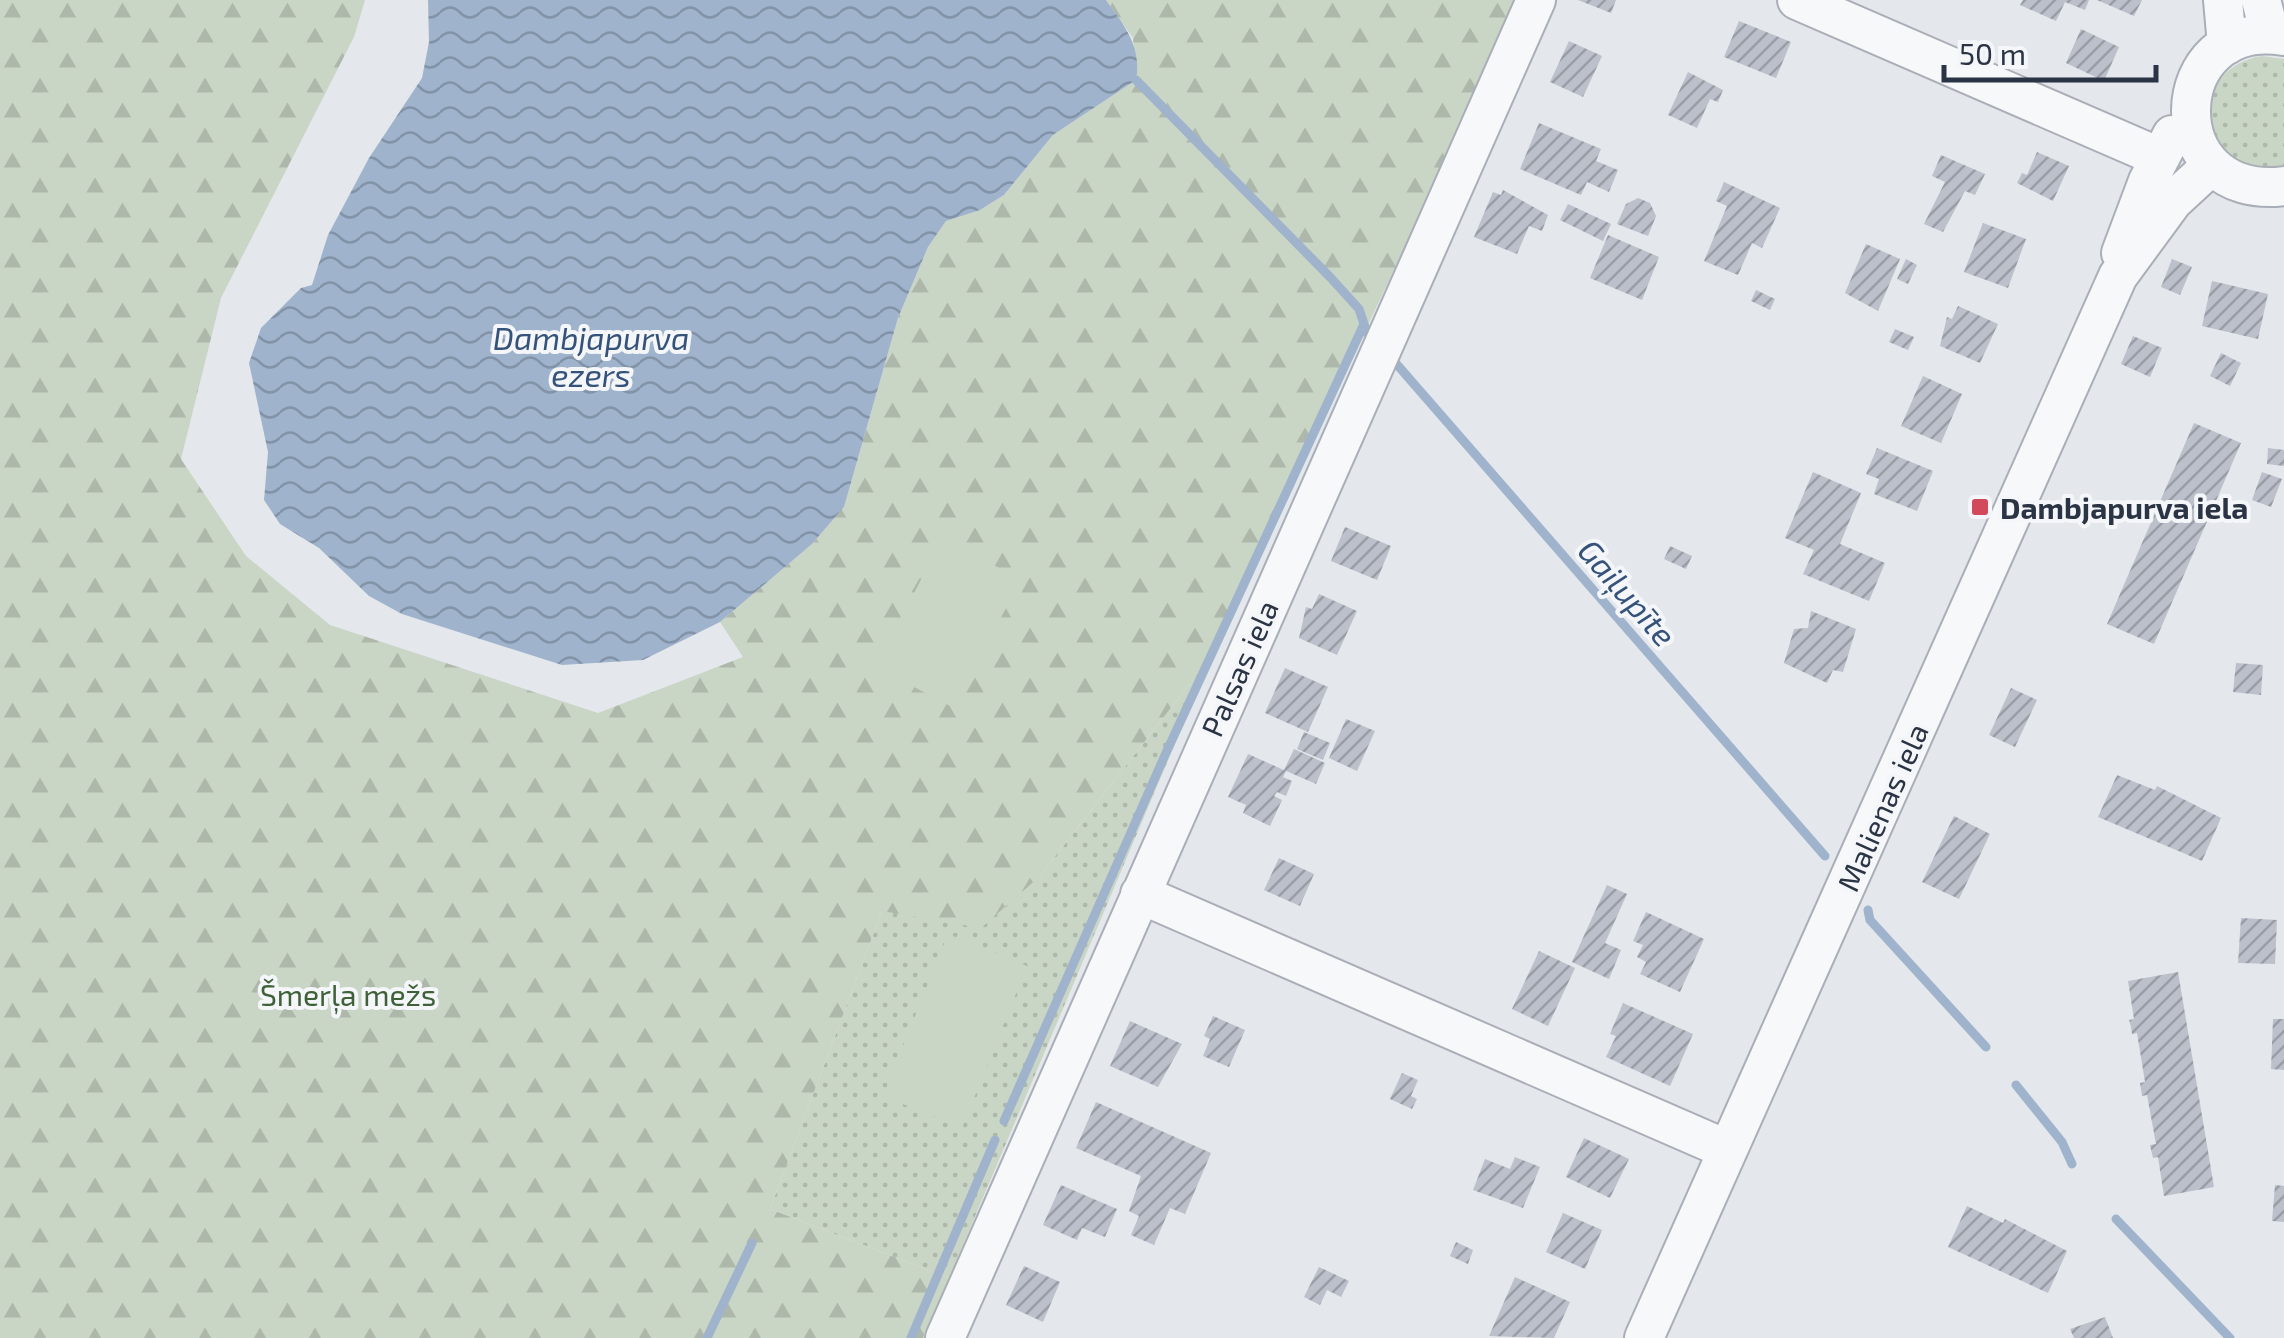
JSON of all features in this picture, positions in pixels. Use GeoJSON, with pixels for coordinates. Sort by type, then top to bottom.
{"type":"FeatureCollection","features":[{"type":"Feature","properties":{"kind":"street","name":"Palsas iela"},"geometry":{"type":"LineString","coordinates":[[945,1338],[1536,0]]}},
{"type":"Feature","properties":{"kind":"street"},"geometry":{"type":"LineString","coordinates":[[1797,0],[2159,158]]}},
{"type":"Feature","properties":{"kind":"street"},"geometry":{"type":"LineString","coordinates":[[2223,0],[2227,45],[2272,23]]}},
{"type":"Feature","properties":{"kind":"street","name":"Malienas iela"},"geometry":{"type":"LineString","coordinates":[[2118,276],[2122,244],[2159,158],[2189,106],[2200,70],[2227,45]]}},
{"type":"Feature","properties":{"kind":"street"},"geometry":{"type":"LineString","coordinates":[[2189,106],[2198,148],[2211,166],[2253,187],[2284,186]]}},
{"type":"Feature","properties":{"kind":"street","name":"Malienas iela"},"geometry":{"type":"LineString","coordinates":[[1644,1338],[2118,276],[2174,201],[2211,166]]}},
{"type":"Feature","properties":{"kind":"street"},"geometry":{"type":"LineString","coordinates":[[1140,894],[1728,1150]]}},
{"type":"Feature","properties":{"kind":"green space","name":"Šmerļa mežs"},"geometry":{"type":"Polygon","coordinates":[[[0,0],[365,0],[354,37],[221,298],[181,459],[246,556],[330,625],[598,713],[743,657],[720,622],[812,544],[844,507],[898,318],[928,247],[946,221],[980,210],[1004,195],[1053,135],[1136,80],[1133,38],[1106,0],[1521,0],[1213,654],[1039,877],[981,928],[882,911],[770,1209],[949,1278],[923,1338],[0,1338],[0,0]]]}},
{"type":"Feature","properties":{"kind":"green space"},"geometry":{"type":"Polygon","coordinates":[[[2262,56],[2284,59],[2284,165],[2256,166],[2233,158],[2218,142],[2210,122],[2210,101],[2219,81],[2236,65],[2262,56]]]}},
{"type":"Feature","properties":{"kind":"green space"},"geometry":{"type":"Polygon","coordinates":[[[942,539],[1021,579],[954,708],[876,667],[942,539]]]}},
{"type":"Feature","properties":{"kind":"green space"},"geometry":{"type":"Polygon","coordinates":[[[1213,654],[949,1278],[770,1209],[882,911],[1039,877],[1213,654]]]}},
{"type":"Feature","properties":{"kind":"green space"},"geometry":{"type":"Polygon","coordinates":[[[948,934],[1027,966],[962,1128],[883,1096],[948,934]]]}},
{"type":"Feature","properties":{"kind":"water","name":"Dambjapurva ezers"},"geometry":{"type":"Polygon","coordinates":[[[428,0],[1106,0],[1134,47],[1136,80],[1053,135],[1004,195],[980,210],[946,221],[928,247],[898,318],[844,507],[812,544],[720,622],[643,660],[562,665],[402,614],[369,596],[319,548],[280,524],[264,500],[268,452],[249,363],[261,328],[301,288],[312,285],[328,235],[369,158],[422,78],[429,42],[428,0]]]}},
{"type":"Feature","properties":{"kind":"building"},"geometry":{"type":"Polygon","coordinates":[[[1578,0],[1616,0],[1611,13],[1578,0]]]}},
{"type":"Feature","properties":{"kind":"building"},"geometry":{"type":"Polygon","coordinates":[[[2023,0],[2089,0],[2085,10],[2065,2],[2056,21],[2020,5],[2023,0]]]}},
{"type":"Feature","properties":{"kind":"building"},"geometry":{"type":"Polygon","coordinates":[[[2097,0],[2142,0],[2134,16],[2097,0]]]}},
{"type":"Feature","properties":{"kind":"building"},"geometry":{"type":"Polygon","coordinates":[[[1739,21],[1791,42],[1776,78],[1724,57],[1739,21]]]}},
{"type":"Feature","properties":{"kind":"building"},"geometry":{"type":"Polygon","coordinates":[[[2081,29],[2119,47],[2104,81],[2066,63],[2081,29]]]}},
{"type":"Feature","properties":{"kind":"building"},"geometry":{"type":"Polygon","coordinates":[[[1569,41],[1602,56],[1583,97],[1550,82],[1569,41]]]}},
{"type":"Feature","properties":{"kind":"building"},"geometry":{"type":"Polygon","coordinates":[[[1688,72],[1723,90],[1718,102],[1710,99],[1697,128],[1668,115],[1688,72]]]}},
{"type":"Feature","properties":{"kind":"building"},"geometry":{"type":"Polygon","coordinates":[[[1539,123],[1601,149],[1596,161],[1618,170],[1609,192],[1587,182],[1581,195],[1520,169],[1539,123]]]}},
{"type":"Feature","properties":{"kind":"building"},"geometry":{"type":"Polygon","coordinates":[[[2037,152],[2069,166],[2053,201],[2017,183],[2022,173],[2027,175],[2037,152]]]}},
{"type":"Feature","properties":{"kind":"building"},"geometry":{"type":"Polygon","coordinates":[[[1941,155],[1985,174],[1975,195],[1965,191],[1943,232],[1924,224],[1945,182],[1932,176],[1941,155]]]}},
{"type":"Feature","properties":{"kind":"building"},"geometry":{"type":"Polygon","coordinates":[[[1724,182],[1780,208],[1762,248],[1752,243],[1738,275],[1704,261],[1727,206],[1716,201],[1724,182]]]}},
{"type":"Feature","properties":{"kind":"building"},"geometry":{"type":"Polygon","coordinates":[[[1503,190],[1548,215],[1542,231],[1529,226],[1517,254],[1474,237],[1493,192],[1501,195],[1503,190]]]}},
{"type":"Feature","properties":{"kind":"building"},"geometry":{"type":"Polygon","coordinates":[[[1638,198],[1650,203],[1656,216],[1648,236],[1617,224],[1626,204],[1638,198]]]}},
{"type":"Feature","properties":{"kind":"building"},"geometry":{"type":"Polygon","coordinates":[[[1568,204],[1611,224],[1603,241],[1560,220],[1568,204]]]}},
{"type":"Feature","properties":{"kind":"building"},"geometry":{"type":"Polygon","coordinates":[[[1983,223],[2026,239],[2008,288],[1964,272],[1983,223]]]}},
{"type":"Feature","properties":{"kind":"building"},"geometry":{"type":"Polygon","coordinates":[[[1608,235],[1659,257],[1642,300],[1590,278],[1608,235]]]}},
{"type":"Feature","properties":{"kind":"building"},"geometry":{"type":"Polygon","coordinates":[[[1866,244],[1900,259],[1878,311],[1845,293],[1866,244]]]}},
{"type":"Feature","properties":{"kind":"building"},"geometry":{"type":"Polygon","coordinates":[[[1906,259],[1917,265],[1908,284],[1897,279],[1906,259]]]}},
{"type":"Feature","properties":{"kind":"building"},"geometry":{"type":"Polygon","coordinates":[[[2172,259],[2192,267],[2180,295],[2161,287],[2172,259]]]}},
{"type":"Feature","properties":{"kind":"building"},"geometry":{"type":"Polygon","coordinates":[[[2212,281],[2268,294],[2258,339],[2202,326],[2212,281]]]}},
{"type":"Feature","properties":{"kind":"building"},"geometry":{"type":"Polygon","coordinates":[[[1756,290],[1775,299],[1770,310],[1751,301],[1756,290]]]}},
{"type":"Feature","properties":{"kind":"building"},"geometry":{"type":"Polygon","coordinates":[[[1958,306],[1998,324],[1980,363],[1940,346],[1947,317],[1952,319],[1958,306]]]}},
{"type":"Feature","properties":{"kind":"building"},"geometry":{"type":"Polygon","coordinates":[[[1895,329],[1914,337],[1908,350],[1889,342],[1895,329]]]}},
{"type":"Feature","properties":{"kind":"building"},"geometry":{"type":"Polygon","coordinates":[[[2133,336],[2162,348],[2150,377],[2121,364],[2133,336]]]}},
{"type":"Feature","properties":{"kind":"building"},"geometry":{"type":"Polygon","coordinates":[[[2221,353],[2241,363],[2230,386],[2210,376],[2221,353]]]}},
{"type":"Feature","properties":{"kind":"building"},"geometry":{"type":"Polygon","coordinates":[[[1923,376],[1962,394],[1941,443],[1901,426],[1923,376]]]}},
{"type":"Feature","properties":{"kind":"building"},"geometry":{"type":"Polygon","coordinates":[[[2194,423],[2241,443],[2154,644],[2107,624],[2194,423]]]}},
{"type":"Feature","properties":{"kind":"building"},"geometry":{"type":"Polygon","coordinates":[[[1877,448],[1933,471],[1917,511],[1874,494],[1879,479],[1866,474],[1877,448]]]}},
{"type":"Feature","properties":{"kind":"building"},"geometry":{"type":"Polygon","coordinates":[[[2268,448],[2284,450],[2284,466],[2267,464],[2268,448]]]}},
{"type":"Feature","properties":{"kind":"building"},"geometry":{"type":"Polygon","coordinates":[[[1813,472],[1861,493],[1840,544],[1885,563],[1869,601],[1803,574],[1814,550],[1785,538],[1813,472]]]}},
{"type":"Feature","properties":{"kind":"building"},"geometry":{"type":"Polygon","coordinates":[[[2262,472],[2282,479],[2271,507],[2252,500],[2262,472]]]}},
{"type":"Feature","properties":{"kind":"building"},"geometry":{"type":"Polygon","coordinates":[[[1345,527],[1391,546],[1377,580],[1331,561],[1345,527]]]}},
{"type":"Feature","properties":{"kind":"building"},"geometry":{"type":"Polygon","coordinates":[[[1670,546],[1692,556],[1686,569],[1664,559],[1670,546]]]}},
{"type":"Feature","properties":{"kind":"building"},"geometry":{"type":"Polygon","coordinates":[[[1319,594],[1357,611],[1337,655],[1299,638],[1306,607],[1312,609],[1319,594]]]}},
{"type":"Feature","properties":{"kind":"building"},"geometry":{"type":"Polygon","coordinates":[[[1811,611],[1856,629],[1843,672],[1833,670],[1827,683],[1784,663],[1794,629],[1808,628],[1811,611]]]}},
{"type":"Feature","properties":{"kind":"building"},"geometry":{"type":"Polygon","coordinates":[[[2236,663],[2263,665],[2261,695],[2233,692],[2236,663]]]}},
{"type":"Feature","properties":{"kind":"building"},"geometry":{"type":"Polygon","coordinates":[[[1285,668],[1328,687],[1308,732],[1265,713],[1285,668]]]}},
{"type":"Feature","properties":{"kind":"building"},"geometry":{"type":"Polygon","coordinates":[[[2011,688],[2037,700],[2015,747],[1989,735],[2011,688]]]}},
{"type":"Feature","properties":{"kind":"building"},"geometry":{"type":"Polygon","coordinates":[[[1346,719],[1375,731],[1357,771],[1329,758],[1346,719]]]}},
{"type":"Feature","properties":{"kind":"building"},"geometry":{"type":"Polygon","coordinates":[[[1304,732],[1330,743],[1323,760],[1297,749],[1304,732]]]}},
{"type":"Feature","properties":{"kind":"building"},"geometry":{"type":"Polygon","coordinates":[[[1294,749],[1325,763],[1316,784],[1284,770],[1294,749]]]}},
{"type":"Feature","properties":{"kind":"building"},"geometry":{"type":"Polygon","coordinates":[[[1248,754],[1286,771],[1283,777],[1292,781],[1286,796],[1277,792],[1274,796],[1282,800],[1270,826],[1243,813],[1246,805],[1228,797],[1248,754]]]}},
{"type":"Feature","properties":{"kind":"building"},"geometry":{"type":"Polygon","coordinates":[[[2117,775],[2155,790],[2157,786],[2221,818],[2202,861],[2098,817],[2117,775]]]}},
{"type":"Feature","properties":{"kind":"building"},"geometry":{"type":"Polygon","coordinates":[[[1954,816],[1990,834],[1959,899],[1922,882],[1954,816]]]}},
{"type":"Feature","properties":{"kind":"building"},"geometry":{"type":"Polygon","coordinates":[[[1279,858],[1314,874],[1300,906],[1264,890],[1279,858]]]}},
{"type":"Feature","properties":{"kind":"building"},"geometry":{"type":"Polygon","coordinates":[[[1607,885],[1627,894],[1605,943],[1621,950],[1609,979],[1572,962],[1607,885]]]}},
{"type":"Feature","properties":{"kind":"building"},"geometry":{"type":"Polygon","coordinates":[[[1646,912],[1704,939],[1680,992],[1640,974],[1646,962],[1637,957],[1643,945],[1633,941],[1646,912]]]}},
{"type":"Feature","properties":{"kind":"building"},"geometry":{"type":"Polygon","coordinates":[[[2241,918],[2277,920],[2275,964],[2238,963],[2241,918]]]}},
{"type":"Feature","properties":{"kind":"building"},"geometry":{"type":"Polygon","coordinates":[[[1539,951],[1575,968],[1548,1026],[1512,1009],[1539,951]]]}},
{"type":"Feature","properties":{"kind":"building"},"geometry":{"type":"Polygon","coordinates":[[[2178,972],[2214,1187],[2164,1196],[2158,1157],[2153,1158],[2150,1145],[2156,1144],[2147,1095],[2142,1096],[2140,1083],[2145,1082],[2137,1033],[2132,1034],[2129,1020],[2134,1019],[2128,981],[2178,972]]]}},
{"type":"Feature","properties":{"kind":"building"},"geometry":{"type":"Polygon","coordinates":[[[1623,1003],[1693,1034],[1670,1086],[1606,1057],[1616,1036],[1610,1034],[1623,1003]]]}},
{"type":"Feature","properties":{"kind":"building"},"geometry":{"type":"Polygon","coordinates":[[[1213,1016],[1245,1030],[1229,1067],[1203,1056],[1210,1039],[1204,1036],[1213,1016]]]}},
{"type":"Feature","properties":{"kind":"building"},"geometry":{"type":"Polygon","coordinates":[[[2273,1019],[2284,1019],[2284,1070],[2271,1069],[2273,1019]]]}},
{"type":"Feature","properties":{"kind":"building"},"geometry":{"type":"Polygon","coordinates":[[[1130,1021],[1182,1044],[1158,1087],[1110,1066],[1130,1021]]]}},
{"type":"Feature","properties":{"kind":"building"},"geometry":{"type":"Polygon","coordinates":[[[1402,1073],[1418,1080],[1411,1096],[1417,1099],[1412,1109],[1390,1099],[1402,1073]]]}},
{"type":"Feature","properties":{"kind":"building"},"geometry":{"type":"Polygon","coordinates":[[[1096,1102],[1211,1153],[1185,1214],[1170,1208],[1154,1245],[1131,1235],[1139,1216],[1129,1211],[1141,1176],[1076,1148],[1096,1102]]]}},
{"type":"Feature","properties":{"kind":"building"},"geometry":{"type":"Polygon","coordinates":[[[1584,1138],[1629,1159],[1610,1198],[1566,1177],[1584,1138]]]}},
{"type":"Feature","properties":{"kind":"building"},"geometry":{"type":"Polygon","coordinates":[[[1515,1157],[1540,1167],[1523,1208],[1473,1190],[1485,1159],[1510,1169],[1515,1157]]]}},
{"type":"Feature","properties":{"kind":"building"},"geometry":{"type":"Polygon","coordinates":[[[1061,1185],[1117,1209],[1105,1237],[1082,1228],[1077,1240],[1043,1225],[1061,1185]]]}},
{"type":"Feature","properties":{"kind":"building"},"geometry":{"type":"Polygon","coordinates":[[[2275,1185],[2284,1186],[2284,1222],[2272,1221],[2275,1185]]]}},
{"type":"Feature","properties":{"kind":"building"},"geometry":{"type":"Polygon","coordinates":[[[1967,1206],[2003,1223],[2005,1219],[2067,1251],[2048,1293],[1948,1247],[1967,1206]]]}},
{"type":"Feature","properties":{"kind":"building"},"geometry":{"type":"Polygon","coordinates":[[[1563,1213],[1602,1230],[1585,1269],[1546,1252],[1563,1213]]]}},
{"type":"Feature","properties":{"kind":"building"},"geometry":{"type":"Polygon","coordinates":[[[1456,1242],[1473,1250],[1468,1264],[1450,1256],[1456,1242]]]}},
{"type":"Feature","properties":{"kind":"building"},"geometry":{"type":"Polygon","coordinates":[[[1024,1266],[1060,1282],[1043,1322],[1006,1305],[1024,1266]]]}},
{"type":"Feature","properties":{"kind":"building"},"geometry":{"type":"Polygon","coordinates":[[[1319,1267],[1349,1281],[1341,1297],[1327,1290],[1320,1305],[1304,1297],[1319,1267]]]}},
{"type":"Feature","properties":{"kind":"building"},"geometry":{"type":"Polygon","coordinates":[[[1515,1277],[1570,1302],[1554,1338],[1489,1336],[1515,1277]]]}},
{"type":"Feature","properties":{"kind":"building"},"geometry":{"type":"Polygon","coordinates":[[[2105,1317],[2113,1338],[2074,1338],[2070,1329],[2105,1317]]]}},
{"type":"Feature","properties":{"kind":"waterway","name":"Gaiļupīte"},"geometry":{"type":"LineString","coordinates":[[1136,80],[1330,277],[1359,309],[1367,333]]}},
{"type":"Feature","properties":{"kind":"waterway"},"geometry":{"type":"LineString","coordinates":[[1004,1121],[1165,755],[1364,324]]}},
{"type":"Feature","properties":{"kind":"waterway","name":"Gaiļupīte"},"geometry":{"type":"LineString","coordinates":[[1393,360],[1825,856]]}},
{"type":"Feature","properties":{"kind":"waterway","name":"Gaiļupīte"},"geometry":{"type":"LineString","coordinates":[[1868,910],[1870,920],[1986,1047]]}},
{"type":"Feature","properties":{"kind":"waterway","name":"Gaiļupīte"},"geometry":{"type":"LineString","coordinates":[[2016,1085],[2062,1142],[2072,1164]]}},
{"type":"Feature","properties":{"kind":"waterway"},"geometry":{"type":"LineString","coordinates":[[911,1338],[995,1140]]}},
{"type":"Feature","properties":{"kind":"waterway","name":"Gaiļupīte"},"geometry":{"type":"LineString","coordinates":[[2116,1219],[2230,1338]]}},
{"type":"Feature","properties":{"kind":"waterway"},"geometry":{"type":"LineString","coordinates":[[707,1338],[752,1243]]}},
{"type":"Feature","properties":{"kind":"place","name":"Dambjapurva iela"},"geometry":{"type":"Point","coordinates":[1980,507]}}]}
